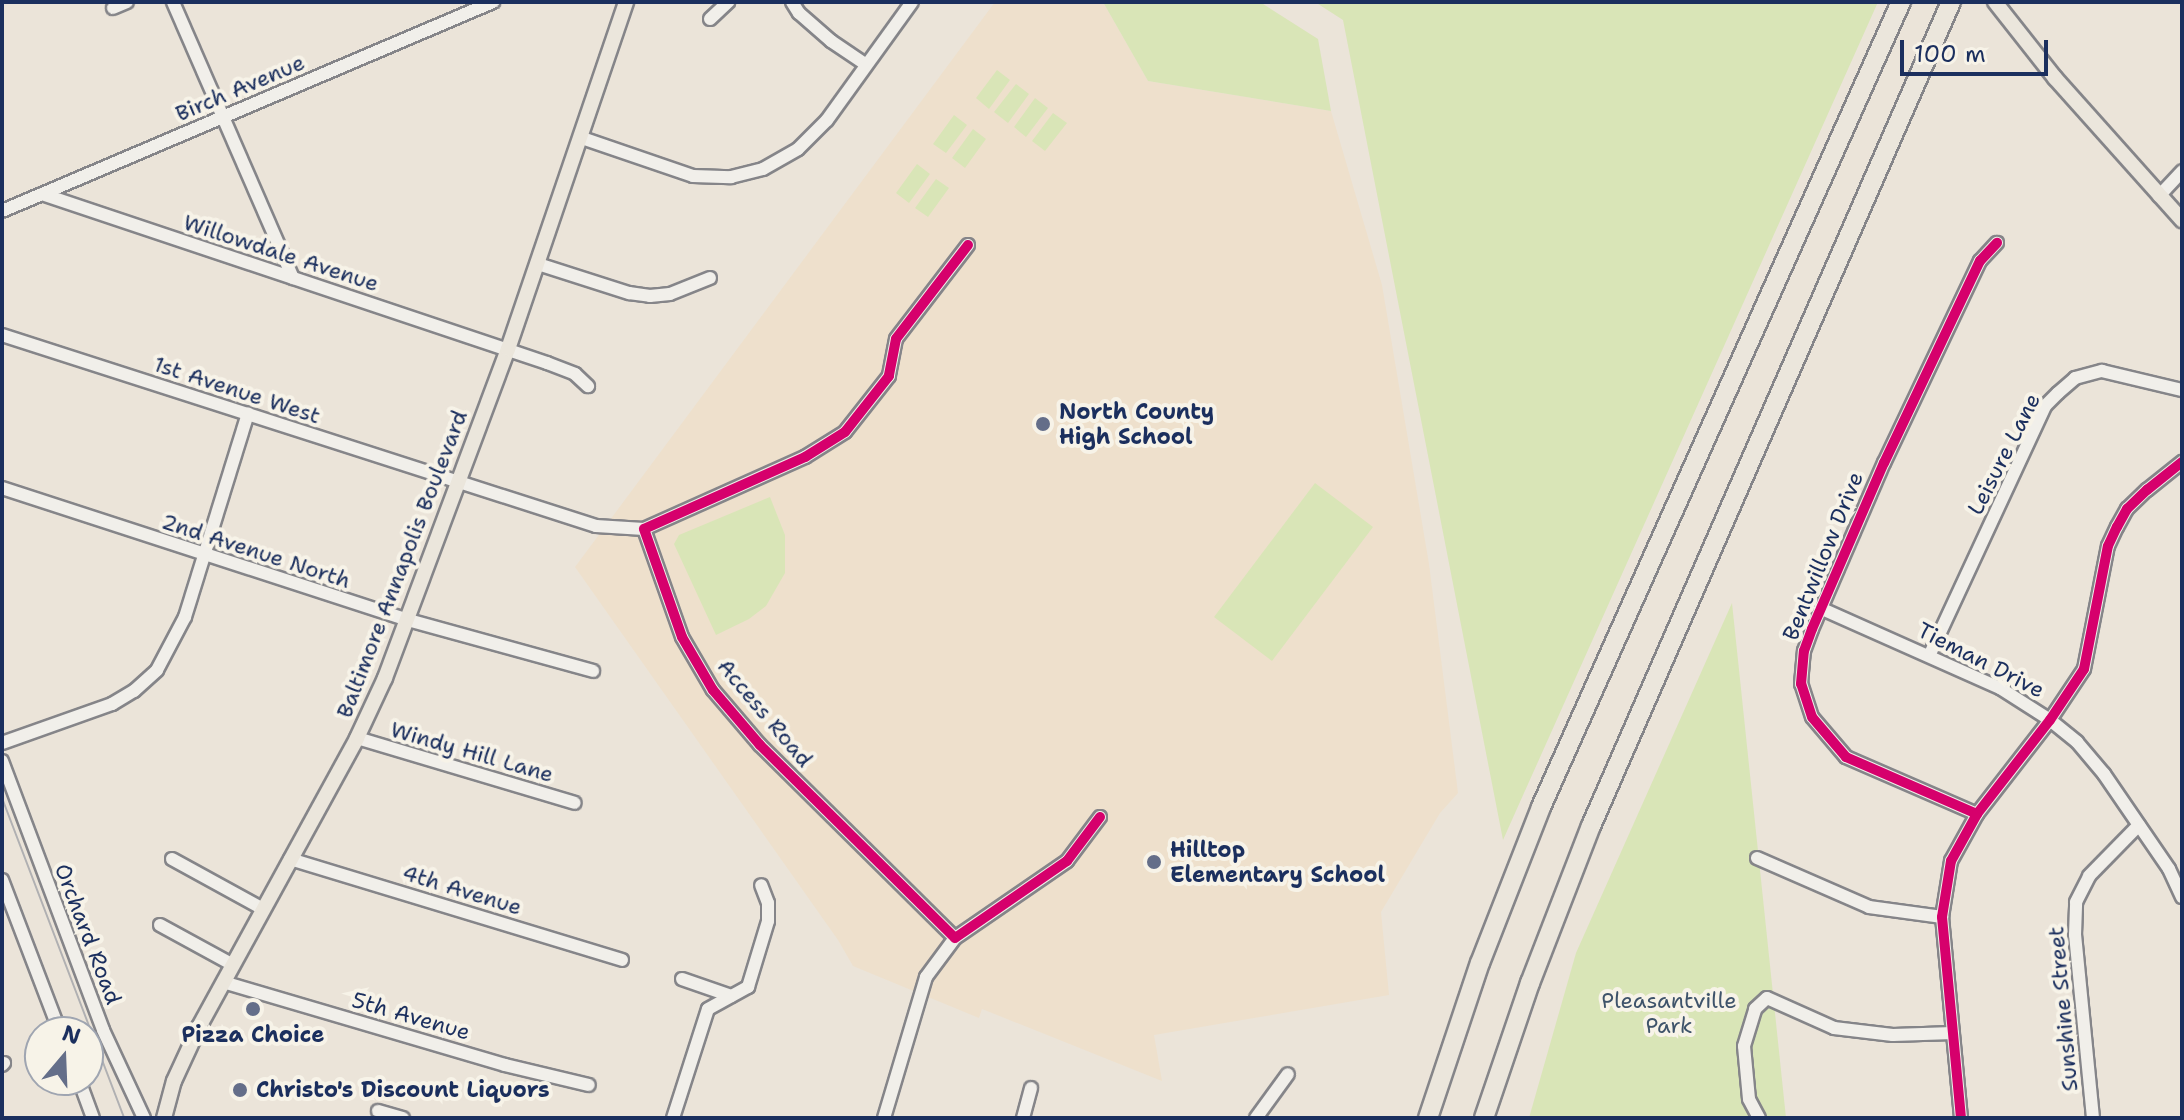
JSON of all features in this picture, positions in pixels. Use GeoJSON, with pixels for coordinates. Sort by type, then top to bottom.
{"type":"FeatureCollection","features":[{"type":"Feature","properties":{"kind":"highway"},"geometry":{"type":"LineString","coordinates":[[1428,1118],[1480,963],[1547,793],[1901,2]]}},
{"type":"Feature","properties":{"kind":"highway"},"geometry":{"type":"LineString","coordinates":[[1484,1118],[1530,983],[1591,826],[1792,368],[1960,3]]}},
{"type":"Feature","properties":{"kind":"main road","name":"Baltimore Annapolis Boulevard"},"geometry":{"type":"LineString","coordinates":[[164,1118],[178,1072],[223,982],[357,738],[408,620],[538,264],[626,2]]}},
{"type":"Feature","properties":{"kind":"main road"},"geometry":{"type":"LineString","coordinates":[[1995,2],[2055,78],[2182,220]]}},
{"type":"Feature","properties":{"kind":"street"},"geometry":{"type":"LineString","coordinates":[[113,8],[127,2]]}},
{"type":"Feature","properties":{"kind":"street"},"geometry":{"type":"LineString","coordinates":[[173,2],[293,278]]}},
{"type":"Feature","properties":{"kind":"street","name":"Birch Avenue"},"geometry":{"type":"LineString","coordinates":[[2,211],[493,2]]}},
{"type":"Feature","properties":{"kind":"street"},"geometry":{"type":"LineString","coordinates":[[710,19],[728,2]]}},
{"type":"Feature","properties":{"kind":"street"},"geometry":{"type":"LineString","coordinates":[[792,2],[799,13],[831,41],[864,63]]}},
{"type":"Feature","properties":{"kind":"street"},"geometry":{"type":"LineString","coordinates":[[582,138],[693,176],[731,177],[763,169],[798,149],[827,120],[864,63],[912,2]]}},
{"type":"Feature","properties":{"kind":"street"},"geometry":{"type":"LineString","coordinates":[[2159,196],[2182,171]]}},
{"type":"Feature","properties":{"kind":"street","name":"Willowdale Avenue"},"geometry":{"type":"LineString","coordinates":[[42,194],[508,349],[564,369],[588,386]]}},
{"type":"Feature","properties":{"kind":"street","name":"Bentwillow Drive"},"geometry":{"type":"LineString","coordinates":[[1977,814],[1846,757],[1812,717],[1801,681],[1804,651],[1820,608],[1974,273],[1997,243]]}},
{"type":"Feature","properties":{"kind":"street"},"geometry":{"type":"LineString","coordinates":[[644,529],[805,457],[845,432],[889,376],[896,339],[968,245]]}},
{"type":"Feature","properties":{"kind":"street"},"geometry":{"type":"LineString","coordinates":[[538,264],[629,293],[650,296],[670,294],[710,278]]}},
{"type":"Feature","properties":{"kind":"street","name":"1st Avenue West"},"geometry":{"type":"LineString","coordinates":[[2,335],[596,526],[644,529]]}},
{"type":"Feature","properties":{"kind":"street","name":"Leisure Lane"},"geometry":{"type":"LineString","coordinates":[[1930,654],[2045,406],[2075,378],[2102,371],[2182,390]]}},
{"type":"Feature","properties":{"kind":"street"},"geometry":{"type":"LineString","coordinates":[[2,743],[112,704],[146,681],[176,641],[248,414]]}},
{"type":"Feature","properties":{"kind":"street"},"geometry":{"type":"LineString","coordinates":[[1961,1118],[1942,917],[1951,861],[1977,814],[2050,720],[2084,669],[2108,546],[2127,509],[2182,462]]}},
{"type":"Feature","properties":{"kind":"street","name":"2nd Avenue North"},"geometry":{"type":"LineString","coordinates":[[2,488],[408,620],[593,671]]}},
{"type":"Feature","properties":{"kind":"street","name":"Access Road"},"geometry":{"type":"LineString","coordinates":[[644,529],[682,637],[713,690],[760,745],[955,938]]}},
{"type":"Feature","properties":{"kind":"street","name":"Tieman Drive"},"geometry":{"type":"LineString","coordinates":[[1820,608],[1930,654],[2000,688],[2050,720],[2077,742],[2104,774],[2169,869],[2182,897]]}},
{"type":"Feature","properties":{"kind":"street","name":"Windy Hill Lane"},"geometry":{"type":"LineString","coordinates":[[357,738],[575,803]]}},
{"type":"Feature","properties":{"kind":"street","name":"Orchard Road"},"geometry":{"type":"LineString","coordinates":[[2,761],[103,1030],[144,1118]]}},
{"type":"Feature","properties":{"kind":"street"},"geometry":{"type":"LineString","coordinates":[[884,1118],[926,977],[955,938],[1067,861],[1100,817]]}},
{"type":"Feature","properties":{"kind":"street","name":"Sunshine Street"},"geometry":{"type":"LineString","coordinates":[[2093,1118],[2075,935],[2076,902],[2089,876],[2139,825]]}},
{"type":"Feature","properties":{"kind":"street"},"geometry":{"type":"LineString","coordinates":[[1757,858],[1869,907],[1942,917]]}},
{"type":"Feature","properties":{"kind":"street"},"geometry":{"type":"LineString","coordinates":[[172,859],[263,909]]}},
{"type":"Feature","properties":{"kind":"street","name":"4th Avenue"},"geometry":{"type":"LineString","coordinates":[[290,859],[622,960]]}},
{"type":"Feature","properties":{"kind":"street"},"geometry":{"type":"LineString","coordinates":[[2,880],[54,1016]]}},
{"type":"Feature","properties":{"kind":"street"},"geometry":{"type":"LineString","coordinates":[[673,1118],[708,1009],[748,987],[768,921],[768,903],[761,885]]}},
{"type":"Feature","properties":{"kind":"street"},"geometry":{"type":"LineString","coordinates":[[160,925],[233,965]]}},
{"type":"Feature","properties":{"kind":"street"},"geometry":{"type":"LineString","coordinates":[[682,979],[731,996]]}},
{"type":"Feature","properties":{"kind":"street","name":"5th Avenue"},"geometry":{"type":"LineString","coordinates":[[223,982],[505,1065],[589,1085]]}},
{"type":"Feature","properties":{"kind":"street"},"geometry":{"type":"LineString","coordinates":[[1759,1118],[1749,1099],[1744,1046],[1755,1009],[1767,998],[1834,1028],[1893,1035],[1953,1033]]}},
{"type":"Feature","properties":{"kind":"street"},"geometry":{"type":"LineString","coordinates":[[1256,1118],[1288,1074]]}},
{"type":"Feature","properties":{"kind":"street"},"geometry":{"type":"LineString","coordinates":[[1023,1118],[1031,1088]]}},
{"type":"Feature","properties":{"kind":"street"},"geometry":{"type":"LineString","coordinates":[[85,1096],[93,1118]]}},
{"type":"Feature","properties":{"kind":"street"},"geometry":{"type":"LineString","coordinates":[[378,1111],[403,1118]]}},
{"type":"Feature","properties":{"kind":"shaded area","name":"North County High School"},"geometry":{"type":"Polygon","coordinates":[[[995,2],[1103,2],[1148,81],[1331,111],[1382,285],[1429,564],[1458,793],[1440,813],[1381,912],[1389,995],[1154,1035],[1162,1081],[982,1009],[979,1018],[853,966],[838,940],[575,567],[995,2]]]}},
{"type":"Feature","properties":{"kind":"green space"},"geometry":{"type":"Polygon","coordinates":[[[1103,2],[1260,2],[1318,39],[1331,111],[1148,81],[1103,2]]]}},
{"type":"Feature","properties":{"kind":"green space"},"geometry":{"type":"Polygon","coordinates":[[[1315,2],[1878,2],[1503,840],[1343,20],[1315,2]]]}},
{"type":"Feature","properties":{"kind":"green space"},"geometry":{"type":"Polygon","coordinates":[[[997,70],[1010,80],[989,109],[976,98],[997,70]]]}},
{"type":"Feature","properties":{"kind":"green space"},"geometry":{"type":"Polygon","coordinates":[[[1016,84],[1029,94],[1008,123],[994,112],[1016,84]]]}},
{"type":"Feature","properties":{"kind":"green space"},"geometry":{"type":"Polygon","coordinates":[[[1035,98],[1048,108],[1026,137],[1014,127],[1035,98]]]}},
{"type":"Feature","properties":{"kind":"green space"},"geometry":{"type":"Polygon","coordinates":[[[1053,113],[1067,123],[1045,151],[1032,141],[1053,113]]]}},
{"type":"Feature","properties":{"kind":"green space"},"geometry":{"type":"Polygon","coordinates":[[[954,115],[967,125],[946,153],[933,144],[954,115]]]}},
{"type":"Feature","properties":{"kind":"green space"},"geometry":{"type":"Polygon","coordinates":[[[973,129],[986,139],[965,168],[952,158],[973,129]]]}},
{"type":"Feature","properties":{"kind":"green space"},"geometry":{"type":"Polygon","coordinates":[[[917,164],[930,174],[909,203],[896,193],[917,164]]]}},
{"type":"Feature","properties":{"kind":"green space"},"geometry":{"type":"Polygon","coordinates":[[[936,179],[949,188],[928,217],[915,208],[936,179]]]}},
{"type":"Feature","properties":{"kind":"green space"},"geometry":{"type":"Polygon","coordinates":[[[1315,483],[1373,527],[1272,661],[1214,617],[1315,483]]]}},
{"type":"Feature","properties":{"kind":"green space"},"geometry":{"type":"Polygon","coordinates":[[[770,497],[785,535],[785,573],[766,606],[749,619],[716,635],[674,544],[679,535],[770,497]]]}},
{"type":"Feature","properties":{"kind":"green space","name":"Pleasantville Park"},"geometry":{"type":"Polygon","coordinates":[[[1732,603],[1786,1118],[1529,1118],[1576,953],[1732,603]]]}},
{"type":"Feature","properties":{"kind":"tram line"},"geometry":{"type":"LineString","coordinates":[[2,798],[124,1118]]}},
{"type":"Feature","properties":{"kind":"cycle path"},"geometry":{"type":"LineString","coordinates":[[1977,814],[1846,757],[1812,717],[1801,684],[1804,651],[1812,629],[1884,463],[1980,261],[1997,243]]}},
{"type":"Feature","properties":{"kind":"cycle path"},"geometry":{"type":"LineString","coordinates":[[968,245],[896,339],[889,376],[845,432],[805,457],[644,529],[682,637],[713,690],[760,745],[955,938],[1067,861],[1100,817]]}},
{"type":"Feature","properties":{"kind":"cycle path"},"geometry":{"type":"LineString","coordinates":[[1961,1118],[1942,917],[1951,861],[1977,814],[2050,720],[2084,669],[2108,546],[2127,509],[2182,462]]}},
{"type":"Feature","properties":{"kind":"place","name":"North County High School"},"geometry":{"type":"Point","coordinates":[1043,424]}},
{"type":"Feature","properties":{"kind":"place","name":"Hilltop Elementary School"},"geometry":{"type":"Point","coordinates":[1154,862]}},
{"type":"Feature","properties":{"kind":"place","name":"Pizza Choice"},"geometry":{"type":"Point","coordinates":[253,1009]}},
{"type":"Feature","properties":{"kind":"place","name":"Christo's Discount Liquors"},"geometry":{"type":"Point","coordinates":[240,1090]}}]}
